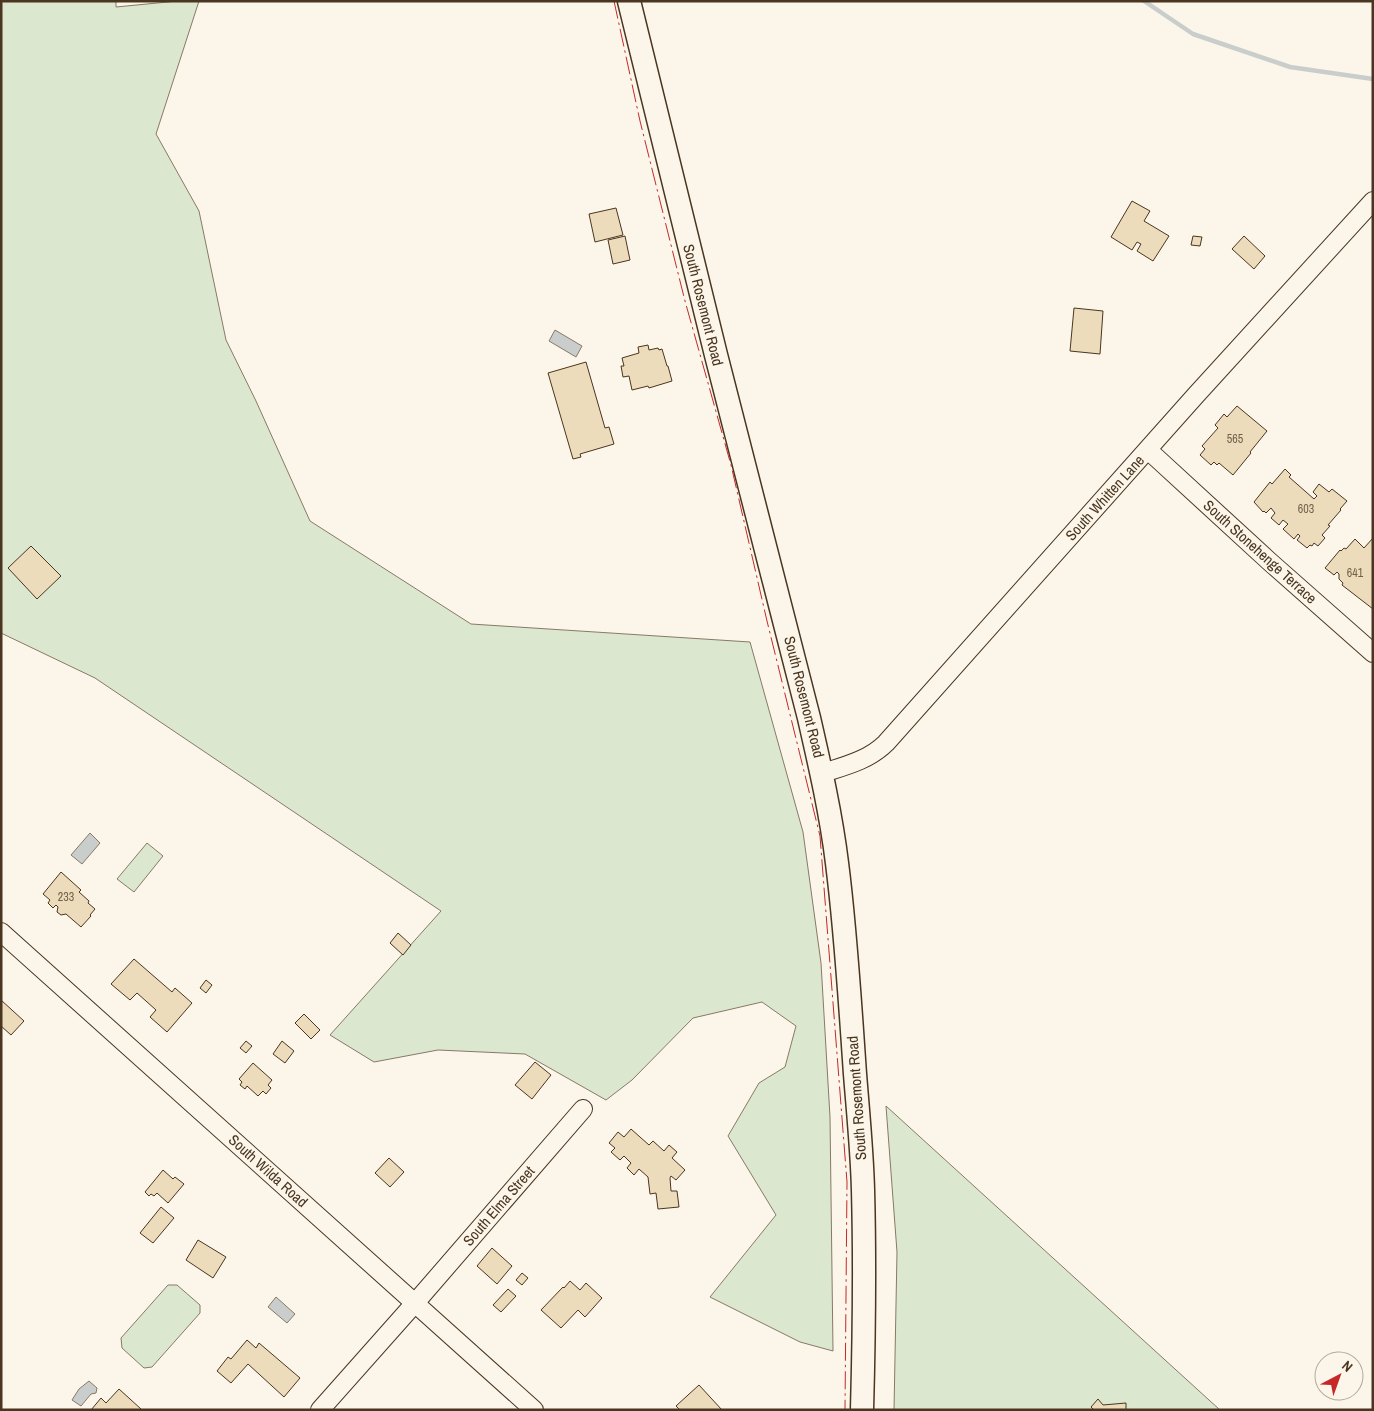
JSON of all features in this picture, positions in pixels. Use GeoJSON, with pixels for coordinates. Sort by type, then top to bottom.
{"type":"FeatureCollection","features":[{"type":"Feature","properties":{"kind":"main road","name":"South Rosemont Road"},"geometry":{"type":"LineString","coordinates":[[629,1],[706,318],[822,773],[835,846],[853,1032],[862,1169],[865,1283],[862,1410]]}},
{"type":"Feature","properties":{"kind":"street","name":"South Whitten Lane"},"geometry":{"type":"LineString","coordinates":[[822,773],[859,761],[880,749],[886,743],[1373,201]]}},
{"type":"Feature","properties":{"kind":"street","name":"South Stonehenge Terrace"},"geometry":{"type":"LineString","coordinates":[[1148,450],[1373,653]]}},
{"type":"Feature","properties":{"kind":"street","name":"South Wilda Road"},"geometry":{"type":"LineString","coordinates":[[1,932],[534,1410]]}},
{"type":"Feature","properties":{"kind":"street","name":"South Elma Street"},"geometry":{"type":"LineString","coordinates":[[320,1410],[583,1109]]}},
{"type":"Feature","properties":{"kind":"green space"},"geometry":{"type":"Polygon","coordinates":[[[1,1],[116,1],[116,7],[178,1],[199,1],[156,134],[199,211],[226,340],[256,401],[310,521],[471,624],[750,642],[803,832],[821,963],[830,1117],[833,1351],[800,1342],[710,1297],[776,1215],[728,1136],[759,1083],[785,1067],[796,1026],[762,1002],[693,1018],[632,1080],[606,1100],[525,1054],[438,1050],[374,1062],[330,1035],[441,911],[95,678],[1,633],[1,1]]]}},
{"type":"Feature","properties":{"kind":"green space"},"geometry":{"type":"Polygon","coordinates":[[[147,843],[163,856],[134,892],[117,879],[147,843]]]}},
{"type":"Feature","properties":{"kind":"green space"},"geometry":{"type":"Polygon","coordinates":[[[886,1106],[1220,1410],[894,1410],[897,1252],[886,1106]]]}},
{"type":"Feature","properties":{"kind":"green space"},"geometry":{"type":"Polygon","coordinates":[[[168,1285],[177,1285],[200,1305],[200,1313],[152,1367],[144,1368],[122,1348],[121,1338],[168,1285]]]}},
{"type":"Feature","properties":{"kind":"shaded area"},"geometry":{"type":"Polygon","coordinates":[[[555,330],[582,346],[576,357],[549,341],[555,330]]]}},
{"type":"Feature","properties":{"kind":"shaded area"},"geometry":{"type":"Polygon","coordinates":[[[90,833],[100,843],[82,864],[71,855],[90,833]]]}},
{"type":"Feature","properties":{"kind":"shaded area"},"geometry":{"type":"Polygon","coordinates":[[[276,1297],[295,1314],[287,1323],[268,1307],[276,1297]]]}},
{"type":"Feature","properties":{"kind":"shaded area"},"geometry":{"type":"Polygon","coordinates":[[[89,1381],[97,1388],[96,1393],[91,1394],[81,1406],[72,1400],[79,1389],[89,1381]]]}},
{"type":"Feature","properties":{"kind":"building"},"geometry":{"type":"Polygon","coordinates":[[[1132,201],[1150,211],[1144,221],[1169,236],[1153,261],[1137,251],[1141,244],[1137,242],[1132,250],[1111,237],[1132,201]]]}},
{"type":"Feature","properties":{"kind":"building"},"geometry":{"type":"Polygon","coordinates":[[[616,208],[623,235],[595,242],[589,214],[616,208]]]}},
{"type":"Feature","properties":{"kind":"building"},"geometry":{"type":"Polygon","coordinates":[[[625,236],[630,260],[613,264],[608,240],[625,236]]]}},
{"type":"Feature","properties":{"kind":"building"},"geometry":{"type":"Polygon","coordinates":[[[1193,236],[1202,237],[1200,246],[1191,245],[1193,236]]]}},
{"type":"Feature","properties":{"kind":"building"},"geometry":{"type":"Polygon","coordinates":[[[1244,236],[1265,256],[1254,269],[1232,249],[1244,236]]]}},
{"type":"Feature","properties":{"kind":"building"},"geometry":{"type":"Polygon","coordinates":[[[1074,308],[1103,311],[1100,354],[1070,351],[1074,308]]]}},
{"type":"Feature","properties":{"kind":"building"},"geometry":{"type":"Polygon","coordinates":[[[648,345],[649,350],[662,349],[672,381],[649,388],[648,386],[632,390],[629,376],[623,377],[621,366],[624,366],[622,358],[639,353],[638,347],[648,345]]]}},
{"type":"Feature","properties":{"kind":"building"},"geometry":{"type":"Polygon","coordinates":[[[586,362],[605,428],[609,427],[614,444],[580,454],[581,457],[573,459],[548,373],[586,362]]]}},
{"type":"Feature","properties":{"kind":"building"},"geometry":{"type":"Polygon","coordinates":[[[1237,406],[1267,431],[1233,475],[1219,463],[1217,465],[1214,462],[1211,465],[1200,455],[1205,449],[1202,446],[1218,428],[1215,425],[1224,414],[1227,417],[1237,406]]]}},
{"type":"Feature","properties":{"kind":"building"},"geometry":{"type":"Polygon","coordinates":[[[1285,469],[1291,475],[1289,477],[1314,499],[1317,496],[1313,492],[1319,484],[1329,492],[1332,489],[1347,501],[1328,525],[1330,526],[1322,535],[1325,538],[1318,546],[1314,543],[1307,548],[1297,540],[1300,536],[1298,534],[1294,539],[1283,529],[1288,524],[1283,520],[1279,525],[1271,518],[1275,513],[1271,508],[1266,513],[1263,512],[1254,502],[1270,482],[1272,484],[1285,469]]]}},
{"type":"Feature","properties":{"kind":"building"},"geometry":{"type":"Polygon","coordinates":[[[1373,538],[1373,609],[1342,585],[1343,583],[1339,579],[1337,572],[1334,575],[1325,568],[1340,550],[1346,549],[1355,539],[1364,548],[1373,538]]]}},
{"type":"Feature","properties":{"kind":"building"},"geometry":{"type":"Polygon","coordinates":[[[31,546],[61,576],[37,599],[8,568],[31,546]]]}},
{"type":"Feature","properties":{"kind":"building"},"geometry":{"type":"Polygon","coordinates":[[[61,872],[81,890],[79,892],[95,909],[81,927],[66,914],[61,915],[57,912],[58,907],[56,905],[53,908],[48,903],[50,900],[43,894],[61,872]]]}},
{"type":"Feature","properties":{"kind":"building"},"geometry":{"type":"Polygon","coordinates":[[[398,933],[411,945],[403,955],[390,943],[398,933]]]}},
{"type":"Feature","properties":{"kind":"building"},"geometry":{"type":"Polygon","coordinates":[[[134,959],[172,992],[175,988],[192,1003],[167,1032],[150,1017],[156,1010],[137,993],[130,1000],[111,984],[134,959]]]}},
{"type":"Feature","properties":{"kind":"building"},"geometry":{"type":"Polygon","coordinates":[[[206,980],[212,985],[206,993],[200,988],[206,980]]]}},
{"type":"Feature","properties":{"kind":"building"},"geometry":{"type":"Polygon","coordinates":[[[1,1000],[24,1021],[11,1035],[1,1026],[1,1000]]]}},
{"type":"Feature","properties":{"kind":"building"},"geometry":{"type":"Polygon","coordinates":[[[304,1014],[320,1030],[311,1039],[295,1023],[304,1014]]]}},
{"type":"Feature","properties":{"kind":"building"},"geometry":{"type":"Polygon","coordinates":[[[246,1041],[252,1046],[246,1053],[240,1048],[246,1041]]]}},
{"type":"Feature","properties":{"kind":"building"},"geometry":{"type":"Polygon","coordinates":[[[282,1041],[294,1051],[285,1063],[273,1054],[282,1041]]]}},
{"type":"Feature","properties":{"kind":"building"},"geometry":{"type":"Polygon","coordinates":[[[535,1062],[551,1075],[532,1099],[515,1085],[535,1062]]]}},
{"type":"Feature","properties":{"kind":"building"},"geometry":{"type":"Polygon","coordinates":[[[253,1063],[272,1080],[268,1085],[271,1088],[266,1094],[263,1091],[258,1096],[247,1086],[245,1089],[240,1085],[242,1082],[239,1079],[253,1063]]]}},
{"type":"Feature","properties":{"kind":"building"},"geometry":{"type":"Polygon","coordinates":[[[631,1129],[649,1145],[653,1141],[664,1151],[669,1145],[677,1152],[672,1158],[685,1170],[676,1180],[671,1176],[670,1178],[671,1191],[677,1191],[679,1207],[658,1209],[656,1193],[650,1194],[648,1177],[639,1169],[634,1175],[627,1168],[631,1163],[624,1156],[620,1160],[611,1152],[615,1148],[609,1143],[618,1132],[624,1137],[631,1129]]]}},
{"type":"Feature","properties":{"kind":"building"},"geometry":{"type":"Polygon","coordinates":[[[389,1158],[404,1172],[390,1187],[375,1173],[389,1158]]]}},
{"type":"Feature","properties":{"kind":"building"},"geometry":{"type":"Polygon","coordinates":[[[163,1170],[173,1179],[175,1177],[184,1184],[168,1203],[157,1193],[154,1196],[151,1194],[149,1196],[145,1192],[163,1170]]]}},
{"type":"Feature","properties":{"kind":"building"},"geometry":{"type":"Polygon","coordinates":[[[161,1207],[174,1218],[153,1243],[140,1233],[161,1207]]]}},
{"type":"Feature","properties":{"kind":"building"},"geometry":{"type":"Polygon","coordinates":[[[198,1240],[226,1257],[213,1278],[186,1260],[198,1240]]]}},
{"type":"Feature","properties":{"kind":"building"},"geometry":{"type":"Polygon","coordinates":[[[492,1248],[512,1266],[497,1284],[477,1266],[492,1248]]]}},
{"type":"Feature","properties":{"kind":"building"},"geometry":{"type":"Polygon","coordinates":[[[522,1273],[528,1278],[522,1285],[516,1280],[522,1273]]]}},
{"type":"Feature","properties":{"kind":"building"},"geometry":{"type":"Polygon","coordinates":[[[570,1281],[580,1290],[586,1283],[602,1298],[585,1317],[578,1310],[561,1328],[541,1310],[570,1281]]]}},
{"type":"Feature","properties":{"kind":"building"},"geometry":{"type":"Polygon","coordinates":[[[508,1289],[516,1296],[501,1312],[493,1305],[508,1289]]]}},
{"type":"Feature","properties":{"kind":"building"},"geometry":{"type":"Polygon","coordinates":[[[247,1340],[256,1348],[259,1343],[300,1378],[284,1397],[248,1364],[231,1383],[217,1371],[228,1357],[231,1359],[247,1340]]]}},
{"type":"Feature","properties":{"kind":"building"},"geometry":{"type":"Polygon","coordinates":[[[699,1385],[722,1410],[680,1410],[676,1406],[699,1385]]]}},
{"type":"Feature","properties":{"kind":"building"},"geometry":{"type":"Polygon","coordinates":[[[119,1389],[141,1409],[91,1410],[101,1398],[106,1403],[119,1389]]]}},
{"type":"Feature","properties":{"kind":"building"},"geometry":{"type":"Polygon","coordinates":[[[1098,1399],[1103,1405],[1126,1403],[1126,1410],[1094,1410],[1091,1407],[1098,1399]]]}},
{"type":"Feature","properties":{"kind":"waterway"},"geometry":{"type":"LineString","coordinates":[[1144,1],[1193,34],[1290,67],[1373,79]]}},
{"type":"Feature","properties":{"kind":"power"},"geometry":{"type":"LineString","coordinates":[[614,1],[640,121],[685,301],[731,465],[820,836],[847,1182],[845,1410]]}}]}
